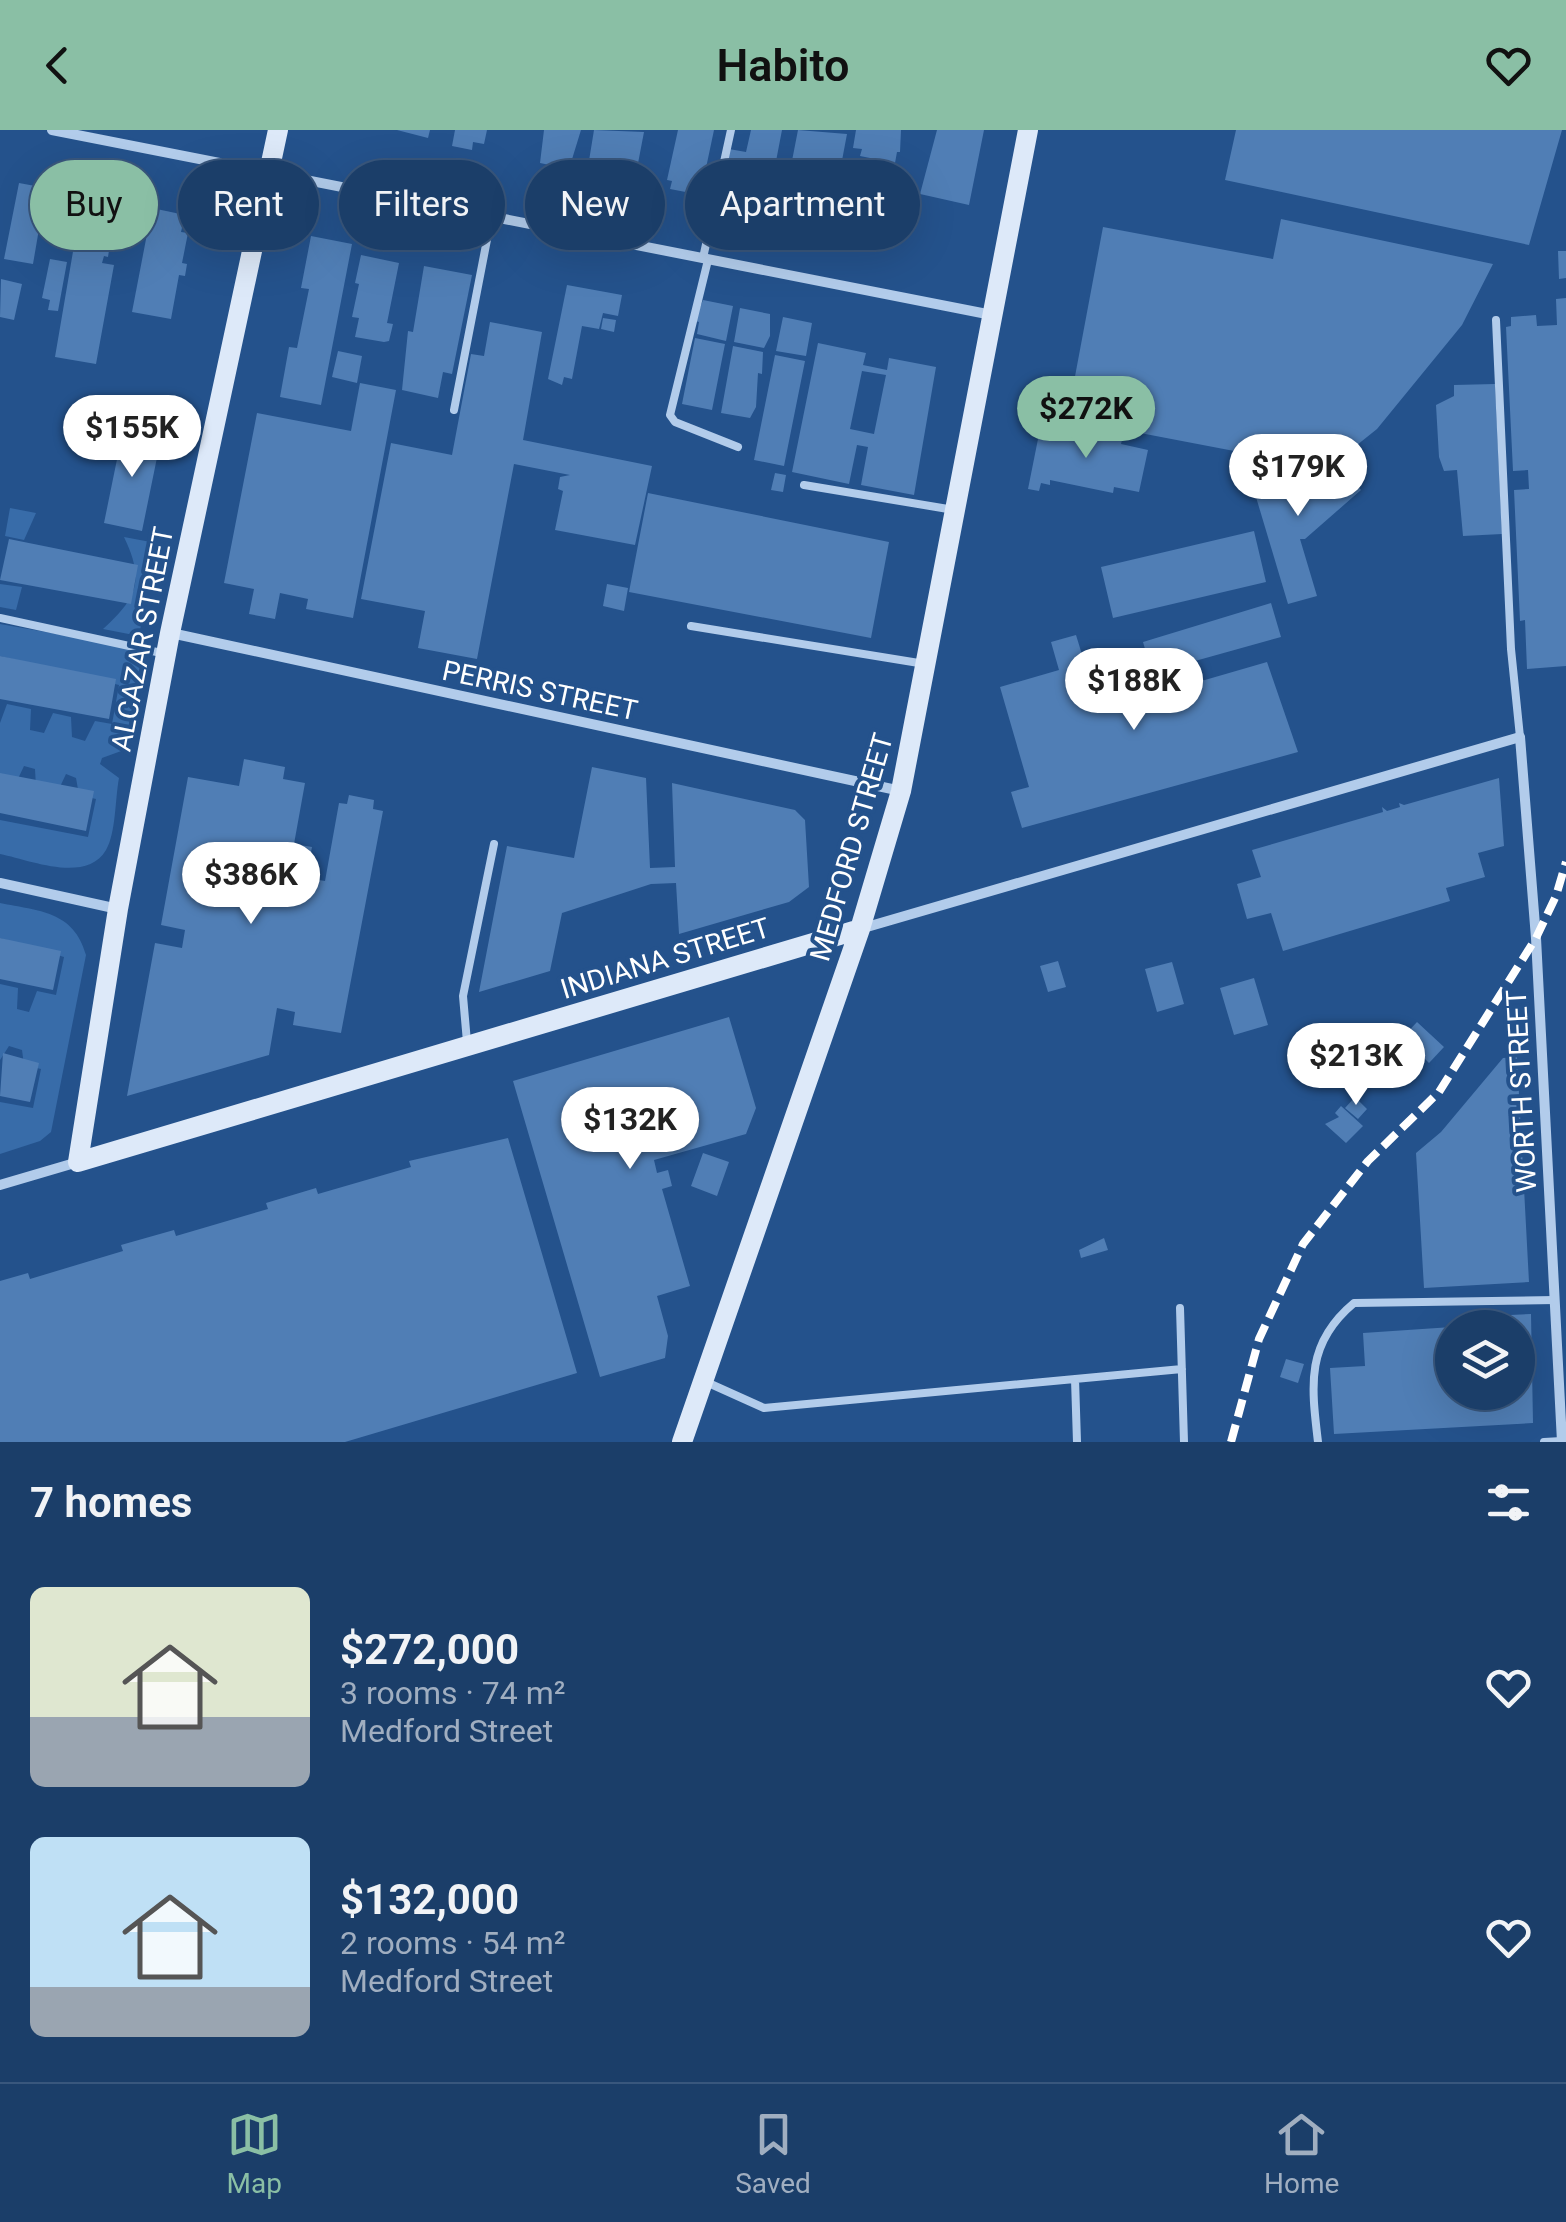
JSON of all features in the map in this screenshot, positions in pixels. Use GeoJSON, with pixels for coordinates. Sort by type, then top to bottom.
{"type":"FeatureCollection","features":[{"type":"Feature","properties":{"kind":"street"},"geometry":{"type":"LineString","coordinates":[[52,130],[197,160]]}},
{"type":"Feature","properties":{"kind":"street","name":"ALCAZAR STREET"},"geometry":{"type":"LineString","coordinates":[[273,160],[278,130]]}},
{"type":"Feature","properties":{"kind":"street","name":"MEDFORD STREET"},"geometry":{"type":"LineString","coordinates":[[682,1442],[860,929],[901,791],[1028,130]]}},
{"type":"Feature","properties":{"kind":"street"},"geometry":{"type":"LineString","coordinates":[[505,217],[992,315]]}},
{"type":"Feature","properties":{"kind":"street","name":"ALCAZAR STREET"},"geometry":{"type":"LineString","coordinates":[[78,1162],[118,909],[168,643],[254,250]]}},
{"type":"Feature","properties":{"kind":"street","name":"PERRIS STREET"},"geometry":{"type":"LineString","coordinates":[[168,643],[901,791]]}},
{"type":"Feature","properties":{"kind":"street","name":"INDIANA STREET"},"geometry":{"type":"LineString","coordinates":[[0,1185],[1520,737]]}},
{"type":"Feature","properties":{"kind":"street","name":"WORTH STREET"},"geometry":{"type":"LineString","coordinates":[[1520,737],[1562,1441]]}},
{"type":"Feature","properties":{"kind":"street"},"geometry":{"type":"LineString","coordinates":[[0,883],[118,909]]}},
{"type":"Feature","properties":{"kind":"lane"},"geometry":{"type":"LineString","coordinates":[[731,130],[724,146],[706,259],[670,415],[675,422],[738,447]]}},
{"type":"Feature","properties":{"kind":"lane"},"geometry":{"type":"LineString","coordinates":[[454,410],[485,250]]}},
{"type":"Feature","properties":{"kind":"lane"},"geometry":{"type":"LineString","coordinates":[[1496,320],[1520,737]]}},
{"type":"Feature","properties":{"kind":"lane"},"geometry":{"type":"LineString","coordinates":[[804,485],[954,510]]}},
{"type":"Feature","properties":{"kind":"lane"},"geometry":{"type":"LineString","coordinates":[[0,618],[168,643]]}},
{"type":"Feature","properties":{"kind":"lane"},"geometry":{"type":"LineString","coordinates":[[691,626],[925,664]]}},
{"type":"Feature","properties":{"kind":"lane"},"geometry":{"type":"LineString","coordinates":[[468,1046],[463,996],[494,844]]}},
{"type":"Feature","properties":{"kind":"lane"},"geometry":{"type":"LineString","coordinates":[[1318,1442],[1312,1392],[1317,1351],[1332,1321],[1354,1303],[1555,1300]]}},
{"type":"Feature","properties":{"kind":"lane"},"geometry":{"type":"LineString","coordinates":[[1180,1308],[1184,1442]]}},
{"type":"Feature","properties":{"kind":"lane"},"geometry":{"type":"LineString","coordinates":[[704,1382],[764,1408],[1182,1369]]}},
{"type":"Feature","properties":{"kind":"lane"},"geometry":{"type":"LineString","coordinates":[[1075,1379],[1078,1442]]}},
{"type":"Feature","properties":{"kind":"lane"},"geometry":{"type":"LineString","coordinates":[[1544,1442],[1562,1441]]}},
{"type":"Feature","properties":{"kind":"shaded area"},"geometry":{"type":"Polygon","coordinates":[[[10,508],[36,513],[24,540],[5,536],[10,508]]]}},
{"type":"Feature","properties":{"kind":"shaded area"},"geometry":{"type":"Polygon","coordinates":[[[124,537],[156,543],[139,636],[103,629],[124,608],[134,588],[134,566],[124,537]]]}},
{"type":"Feature","properties":{"kind":"shaded area"},"geometry":{"type":"Polygon","coordinates":[[[0,584],[22,587],[16,610],[0,607],[0,584]]]}},
{"type":"Feature","properties":{"kind":"shaded area"},"geometry":{"type":"Polygon","coordinates":[[[0,624],[143,649],[124,750],[102,758],[100,764],[119,778],[112,835],[106,850],[85,866],[57,867],[0,854],[0,820],[88,837],[96,799],[79,795],[76,778],[66,774],[58,791],[36,787],[35,769],[24,766],[16,783],[0,779],[0,723],[7,704],[31,709],[30,730],[44,733],[53,713],[71,717],[72,737],[85,741],[95,721],[112,724],[119,685],[0,656],[0,624]]]}},
{"type":"Feature","properties":{"kind":"shaded area"},"geometry":{"type":"Polygon","coordinates":[[[0,903],[41,911],[64,921],[73,929],[86,955],[51,1132],[40,1141],[0,1154],[0,1102],[33,1108],[41,1069],[24,1065],[22,1050],[9,1046],[0,1060],[0,984],[18,988],[17,1009],[29,1012],[37,991],[56,995],[64,957],[0,938],[0,903]]]}},
{"type":"Feature","properties":{"kind":"building"},"geometry":{"type":"Polygon","coordinates":[[[397,130],[430,130],[428,138],[397,130]]]}},
{"type":"Feature","properties":{"kind":"building"},"geometry":{"type":"Polygon","coordinates":[[[455,130],[487,130],[484,144],[473,142],[472,150],[452,146],[455,130]]]}},
{"type":"Feature","properties":{"kind":"building"},"geometry":{"type":"Polygon","coordinates":[[[544,130],[581,130],[572,160],[540,160],[544,130]]]}},
{"type":"Feature","properties":{"kind":"building"},"geometry":{"type":"Polygon","coordinates":[[[594,130],[644,132],[639,160],[589,160],[594,130]]]}},
{"type":"Feature","properties":{"kind":"building"},"geometry":{"type":"Polygon","coordinates":[[[678,130],[714,130],[708,160],[685,160],[685,192],[670,189],[672,181],[667,180],[678,130]]]}},
{"type":"Feature","properties":{"kind":"building"},"geometry":{"type":"Polygon","coordinates":[[[751,130],[782,130],[776,160],[727,160],[729,149],[746,152],[751,130]]]}},
{"type":"Feature","properties":{"kind":"building"},"geometry":{"type":"Polygon","coordinates":[[[798,130],[847,134],[842,160],[792,160],[798,130]]]}},
{"type":"Feature","properties":{"kind":"building"},"geometry":{"type":"Polygon","coordinates":[[[856,130],[901,130],[896,160],[860,156],[862,149],[853,148],[856,130]]]}},
{"type":"Feature","properties":{"kind":"building"},"geometry":{"type":"Polygon","coordinates":[[[937,130],[984,130],[969,205],[920,194],[937,130]]]}},
{"type":"Feature","properties":{"kind":"building"},"geometry":{"type":"Polygon","coordinates":[[[1236,130],[1562,130],[1529,245],[1225,180],[1236,130]]]}},
{"type":"Feature","properties":{"kind":"building"},"geometry":{"type":"Polygon","coordinates":[[[19,183],[30,185],[33,264],[4,259],[19,183]]]}},
{"type":"Feature","properties":{"kind":"building"},"geometry":{"type":"Polygon","coordinates":[[[158,209],[178,214],[178,250],[185,250],[182,263],[187,264],[185,276],[179,275],[171,319],[132,312],[144,250],[158,250],[158,209]]]}},
{"type":"Feature","properties":{"kind":"building"},"geometry":{"type":"Polygon","coordinates":[[[1281,219],[1493,264],[1462,325],[1377,429],[1342,457],[1294,448],[1292,462],[1067,419],[1103,227],[1273,259],[1281,219]]]}},
{"type":"Feature","properties":{"kind":"building"},"geometry":{"type":"Polygon","coordinates":[[[319,238],[339,241],[339,250],[351,250],[321,405],[280,397],[289,347],[297,348],[309,289],[301,288],[308,250],[319,250],[319,238]]]}},
{"type":"Feature","properties":{"kind":"building"},"geometry":{"type":"Polygon","coordinates":[[[73,250],[109,250],[102,263],[114,265],[96,364],[55,357],[73,250]]]}},
{"type":"Feature","properties":{"kind":"building"},"geometry":{"type":"Polygon","coordinates":[[[1558,251],[1566,251],[1566,278],[1559,279],[1558,251]]]}},
{"type":"Feature","properties":{"kind":"building"},"geometry":{"type":"Polygon","coordinates":[[[361,255],[399,263],[387,323],[393,324],[389,341],[355,337],[359,318],[352,317],[361,255]]]}},
{"type":"Feature","properties":{"kind":"building"},"geometry":{"type":"Polygon","coordinates":[[[50,259],[67,262],[58,311],[48,310],[50,300],[42,298],[50,259]]]}},
{"type":"Feature","properties":{"kind":"building"},"geometry":{"type":"Polygon","coordinates":[[[424,266],[472,275],[452,374],[443,372],[438,398],[402,390],[408,331],[413,332],[424,266]]]}},
{"type":"Feature","properties":{"kind":"building"},"geometry":{"type":"Polygon","coordinates":[[[1,279],[22,284],[14,320],[0,317],[1,279]]]}},
{"type":"Feature","properties":{"kind":"building"},"geometry":{"type":"Polygon","coordinates":[[[567,285],[622,295],[618,316],[603,313],[599,329],[582,326],[572,379],[564,377],[562,385],[548,379],[567,285]]]}},
{"type":"Feature","properties":{"kind":"building"},"geometry":{"type":"Polygon","coordinates":[[[1566,298],[1566,666],[1527,669],[1525,620],[1520,621],[1514,490],[1529,489],[1528,470],[1513,471],[1506,327],[1511,326],[1511,317],[1536,315],[1537,326],[1557,325],[1556,299],[1566,298]]]}},
{"type":"Feature","properties":{"kind":"building"},"geometry":{"type":"Polygon","coordinates":[[[703,300],[733,306],[726,341],[697,334],[699,322],[695,321],[703,300]]]}},
{"type":"Feature","properties":{"kind":"building"},"geometry":{"type":"Polygon","coordinates":[[[740,308],[770,314],[770,336],[764,348],[734,342],[740,308]]]}},
{"type":"Feature","properties":{"kind":"building"},"geometry":{"type":"Polygon","coordinates":[[[783,317],[812,323],[806,356],[776,351],[783,317]]]}},
{"type":"Feature","properties":{"kind":"building"},"geometry":{"type":"Polygon","coordinates":[[[603,318],[616,320],[614,332],[601,329],[603,318]]]}},
{"type":"Feature","properties":{"kind":"building"},"geometry":{"type":"Polygon","coordinates":[[[490,322],[542,332],[523,440],[652,466],[635,545],[555,530],[563,491],[558,489],[560,477],[570,475],[514,464],[477,659],[418,648],[425,611],[361,599],[391,443],[452,455],[471,354],[484,356],[490,322]]]}},
{"type":"Feature","properties":{"kind":"building"},"geometry":{"type":"Polygon","coordinates":[[[695,338],[725,344],[712,410],[682,404],[695,338]]]}},
{"type":"Feature","properties":{"kind":"building"},"geometry":{"type":"Polygon","coordinates":[[[818,343],[866,353],[863,365],[887,370],[889,358],[936,367],[914,495],[861,485],[868,447],[857,445],[849,484],[792,472],[818,343]],[[862,371],[850,429],[874,434],[886,375],[862,371]]]}},
{"type":"Feature","properties":{"kind":"building"},"geometry":{"type":"Polygon","coordinates":[[[733,346],[763,352],[756,407],[750,418],[721,413],[733,346]]]}},
{"type":"Feature","properties":{"kind":"building"},"geometry":{"type":"Polygon","coordinates":[[[338,351],[362,356],[357,383],[332,377],[338,351]]]}},
{"type":"Feature","properties":{"kind":"building"},"geometry":{"type":"Polygon","coordinates":[[[775,355],[805,361],[784,466],[754,460],[775,355]]]}},
{"type":"Feature","properties":{"kind":"building"},"geometry":{"type":"Polygon","coordinates":[[[360,383],[396,390],[353,618],[306,609],[308,599],[280,593],[275,619],[249,614],[254,589],[224,583],[257,413],[351,431],[360,383]]]}},
{"type":"Feature","properties":{"kind":"building"},"geometry":{"type":"Polygon","coordinates":[[[1495,384],[1502,534],[1463,536],[1457,470],[1444,471],[1439,457],[1436,405],[1454,396],[1454,385],[1495,384]]]}},
{"type":"Feature","properties":{"kind":"building"},"geometry":{"type":"Polygon","coordinates":[[[1041,424],[1122,440],[1121,444],[1148,450],[1139,492],[1114,487],[1113,493],[1050,480],[1050,485],[1041,483],[1039,491],[1028,489],[1041,424]]]}},
{"type":"Feature","properties":{"kind":"building"},"geometry":{"type":"Polygon","coordinates":[[[123,430],[161,438],[142,531],[104,523],[123,430]]]}},
{"type":"Feature","properties":{"kind":"building"},"geometry":{"type":"Polygon","coordinates":[[[1279,468],[1350,477],[1361,490],[1305,539],[1300,539],[1317,596],[1288,604],[1250,477],[1279,468]]]}},
{"type":"Feature","properties":{"kind":"building"},"geometry":{"type":"Polygon","coordinates":[[[775,473],[786,475],[783,492],[771,490],[775,473]]]}},
{"type":"Feature","properties":{"kind":"building"},"geometry":{"type":"Polygon","coordinates":[[[648,493],[889,542],[871,638],[629,592],[648,493]]]}},
{"type":"Feature","properties":{"kind":"building"},"geometry":{"type":"Polygon","coordinates":[[[1254,531],[1266,582],[1113,618],[1101,567],[1254,531]]]}},
{"type":"Feature","properties":{"kind":"building"},"geometry":{"type":"Polygon","coordinates":[[[9,539],[138,565],[131,604],[0,580],[9,539]]]}},
{"type":"Feature","properties":{"kind":"building"},"geometry":{"type":"Polygon","coordinates":[[[607,584],[628,588],[624,611],[603,606],[607,584]]]}},
{"type":"Feature","properties":{"kind":"building"},"geometry":{"type":"Polygon","coordinates":[[[1271,603],[1281,637],[1152,673],[1143,642],[1271,603]]]}},
{"type":"Feature","properties":{"kind":"building"},"geometry":{"type":"Polygon","coordinates":[[[1076,635],[1084,661],[1114,652],[1129,702],[1267,662],[1298,752],[1022,828],[1011,792],[1029,787],[1000,687],[1059,670],[1051,642],[1076,635]]]}},
{"type":"Feature","properties":{"kind":"building"},"geometry":{"type":"Polygon","coordinates":[[[0,656],[116,679],[109,719],[0,699],[0,656]]]}},
{"type":"Feature","properties":{"kind":"building"},"geometry":{"type":"Polygon","coordinates":[[[244,759],[285,767],[283,779],[305,783],[294,844],[312,847],[306,878],[325,881],[339,803],[347,804],[349,795],[374,800],[373,809],[383,811],[341,1033],[293,1025],[295,1012],[277,1008],[269,1055],[127,1096],[155,943],[182,948],[185,930],[161,925],[188,777],[239,786],[244,759]]]}},
{"type":"Feature","properties":{"kind":"building"},"geometry":{"type":"Polygon","coordinates":[[[592,767],[646,778],[650,868],[675,867],[672,783],[795,810],[805,820],[809,887],[789,902],[679,934],[676,883],[651,884],[562,913],[550,971],[479,992],[507,846],[574,858],[592,767]]]}},
{"type":"Feature","properties":{"kind":"building"},"geometry":{"type":"Polygon","coordinates":[[[0,773],[94,791],[86,831],[0,813],[0,773]]]}},
{"type":"Feature","properties":{"kind":"building"},"geometry":{"type":"Polygon","coordinates":[[[1499,778],[1504,846],[1478,853],[1485,877],[1446,888],[1450,901],[1283,951],[1271,913],[1247,919],[1237,884],[1261,877],[1252,850],[1383,812],[1382,807],[1387,811],[1400,807],[1399,803],[1404,805],[1499,778]]]}},
{"type":"Feature","properties":{"kind":"building"},"geometry":{"type":"Polygon","coordinates":[[[0,938],[61,951],[53,990],[0,979],[0,938]]]}},
{"type":"Feature","properties":{"kind":"building"},"geometry":{"type":"Polygon","coordinates":[[[1058,961],[1066,987],[1048,992],[1040,966],[1058,961]]]}},
{"type":"Feature","properties":{"kind":"building"},"geometry":{"type":"Polygon","coordinates":[[[1172,962],[1184,1004],[1157,1012],[1145,969],[1172,962]]]}},
{"type":"Feature","properties":{"kind":"building"},"geometry":{"type":"Polygon","coordinates":[[[1254,978],[1268,1025],[1234,1035],[1220,988],[1254,978]]]}},
{"type":"Feature","properties":{"kind":"building"},"geometry":{"type":"Polygon","coordinates":[[[729,1017],[756,1108],[746,1134],[654,1160],[657,1173],[668,1170],[672,1186],[662,1189],[690,1286],[657,1296],[668,1336],[665,1358],[600,1377],[513,1081],[729,1017]]]}},
{"type":"Feature","properties":{"kind":"building"},"geometry":{"type":"Polygon","coordinates":[[[1417,1022],[1444,1047],[1429,1063],[1403,1037],[1417,1022]]]}},
{"type":"Feature","properties":{"kind":"building"},"geometry":{"type":"Polygon","coordinates":[[[3,1053],[39,1063],[30,1102],[0,1096],[3,1053]]]}},
{"type":"Feature","properties":{"kind":"building"},"geometry":{"type":"Polygon","coordinates":[[[1517,1057],[1529,1282],[1424,1288],[1416,1153],[1441,1132],[1503,1058],[1517,1057]]]}},
{"type":"Feature","properties":{"kind":"building"},"geometry":{"type":"Polygon","coordinates":[[[1355,1097],[1367,1109],[1358,1119],[1345,1108],[1355,1097]]]}},
{"type":"Feature","properties":{"kind":"building"},"geometry":{"type":"Polygon","coordinates":[[[1341,1106],[1363,1126],[1346,1143],[1325,1124],[1339,1117],[1335,1113],[1341,1106]]]}},
{"type":"Feature","properties":{"kind":"building"},"geometry":{"type":"Polygon","coordinates":[[[508,1138],[577,1373],[345,1442],[0,1442],[0,1281],[28,1273],[30,1279],[123,1251],[121,1245],[174,1230],[176,1236],[268,1209],[266,1203],[316,1188],[318,1194],[411,1167],[409,1161],[508,1138]]]}},
{"type":"Feature","properties":{"kind":"building"},"geometry":{"type":"Polygon","coordinates":[[[703,1153],[729,1162],[717,1196],[691,1186],[703,1153]]]}},
{"type":"Feature","properties":{"kind":"building"},"geometry":{"type":"Polygon","coordinates":[[[1104,1238],[1108,1250],[1081,1258],[1079,1250],[1104,1238]]]}},
{"type":"Feature","properties":{"kind":"building"},"geometry":{"type":"Polygon","coordinates":[[[1435,1328],[1435,1410],[1533,1410],[1533,1423],[1334,1434],[1330,1368],[1365,1366],[1363,1333],[1435,1328]]]}},
{"type":"Feature","properties":{"kind":"building"},"geometry":{"type":"Polygon","coordinates":[[[1286,1359],[1304,1364],[1298,1383],[1280,1377],[1286,1359]]]}},
{"type":"Feature","properties":{"kind":"railway"},"geometry":{"type":"LineString","coordinates":[[1231,1442],[1259,1339],[1303,1244],[1368,1161],[1439,1092],[1536,938],[1556,896],[1566,862]]}}]}
